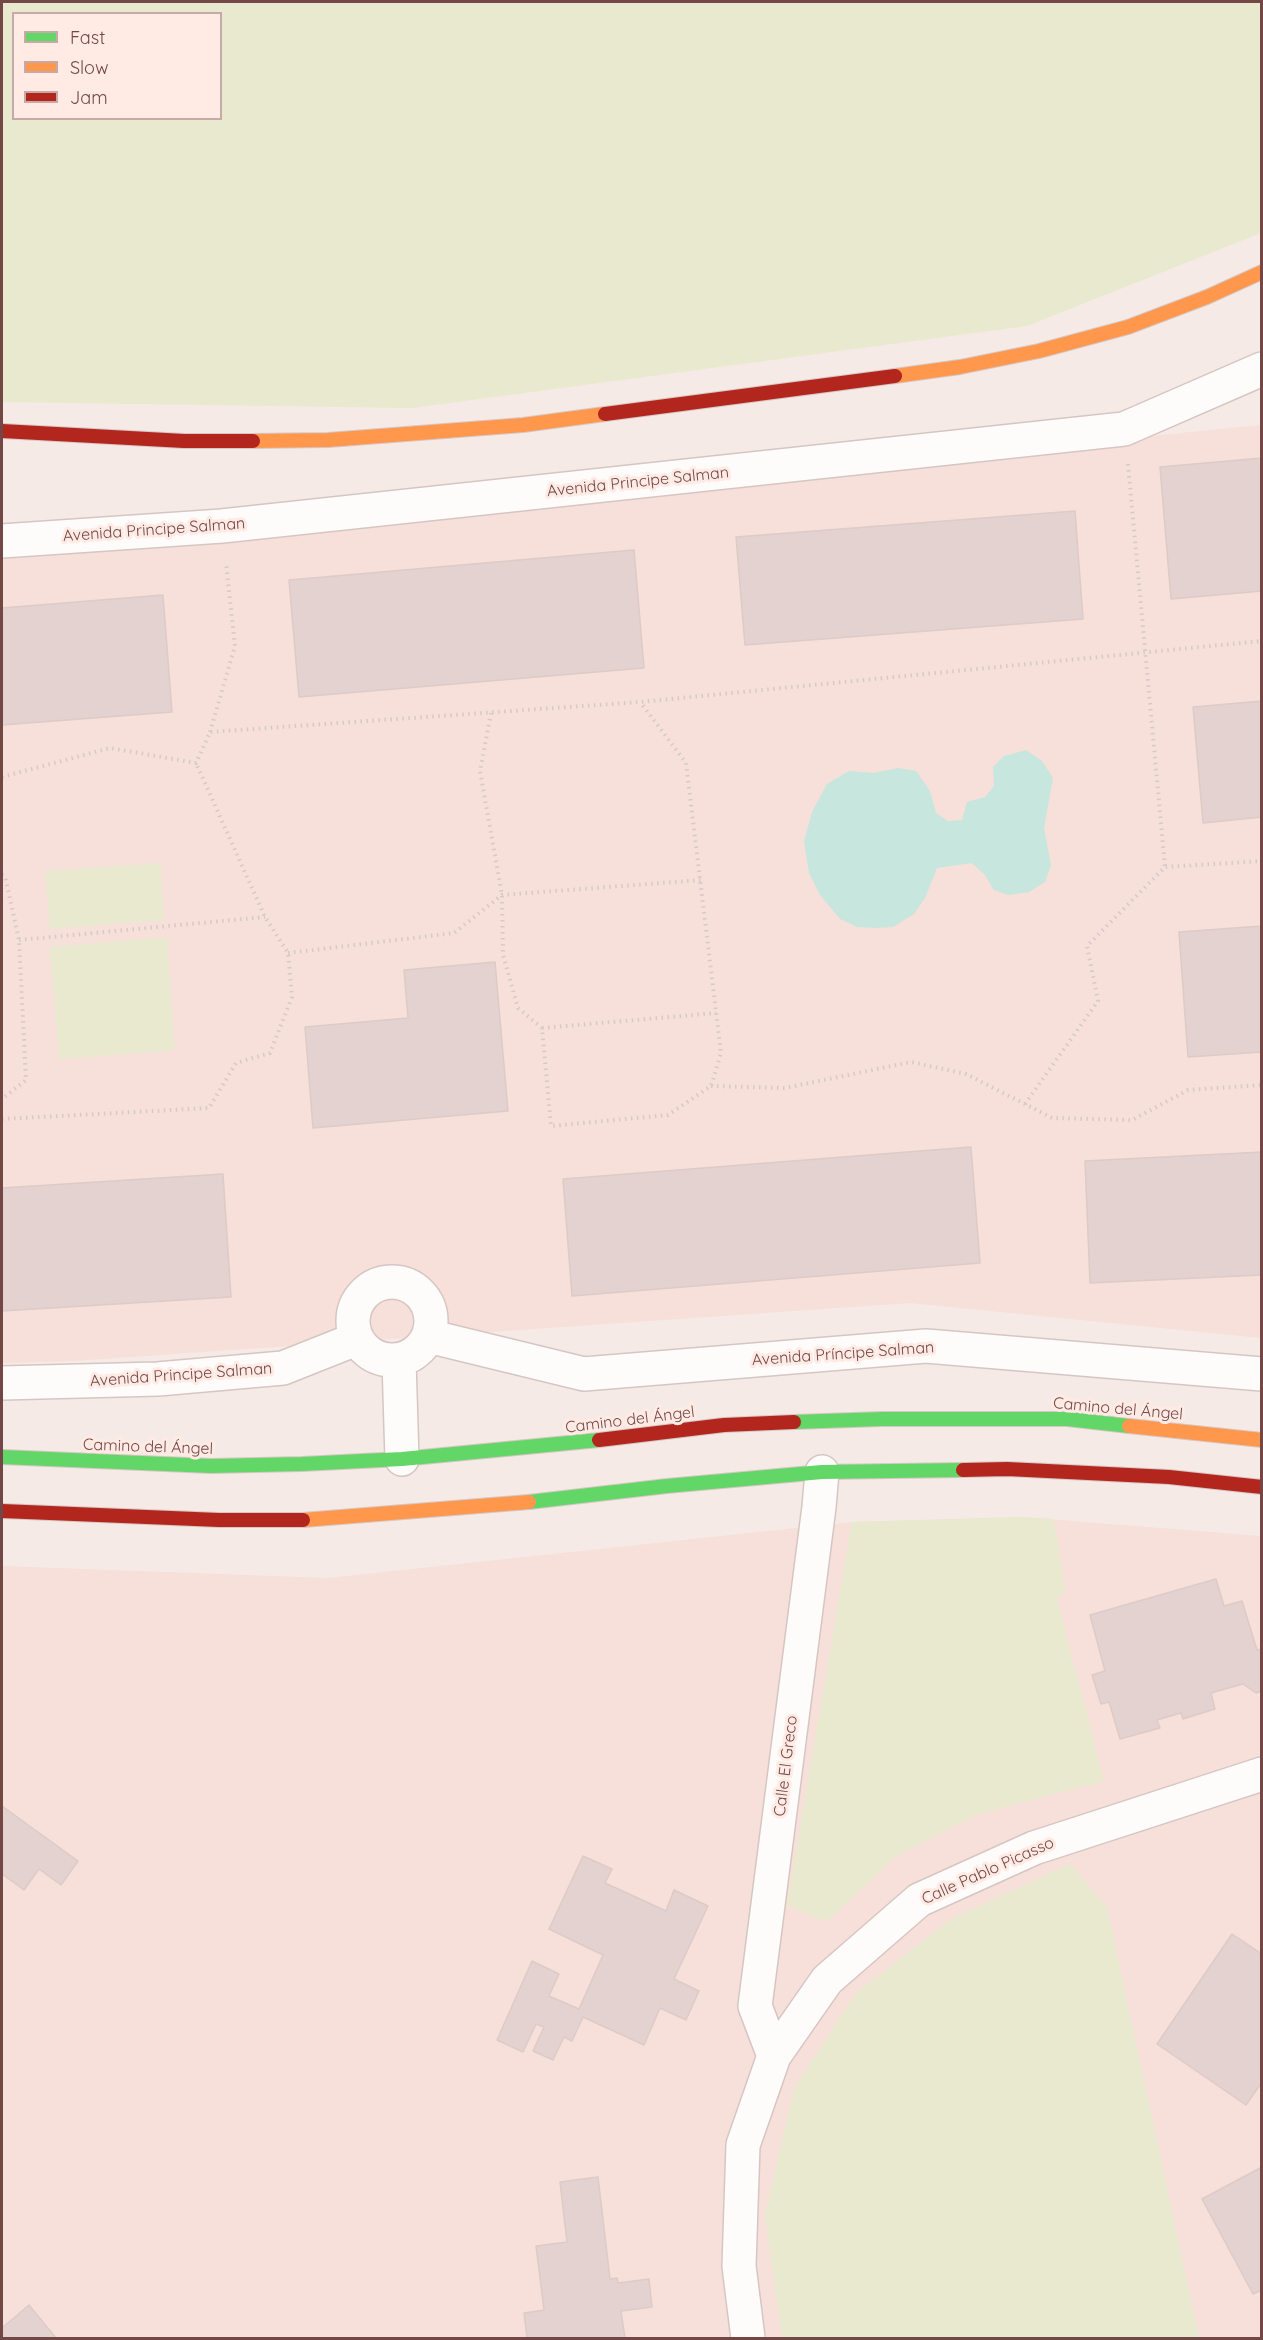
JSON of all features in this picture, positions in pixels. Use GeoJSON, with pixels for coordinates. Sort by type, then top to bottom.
{"type":"FeatureCollection","features":[{"type":"Feature","properties":{"kind":"street"},"geometry":{"type":"LineString","coordinates":[[2,431],[206,441],[328,440],[523,425],[949,369],[1017,356],[1128,327],[1207,297],[1262,272]]}},
{"type":"Feature","properties":{"kind":"street","name":"Avenida Principe Salman"},"geometry":{"type":"LineString","coordinates":[[2,541],[222,526],[1124,429],[1262,369]]}},
{"type":"Feature","properties":{"kind":"street"},"geometry":{"type":"LineString","coordinates":[[390,1282],[410,1286],[424,1298],[431,1317],[428,1336],[417,1353],[399,1361],[386,1361],[374,1357],[363,1349],[356,1339],[352,1320],[358,1301],[371,1287],[390,1282]]}},
{"type":"Feature","properties":{"kind":"street","name":"Avenida Príncipe Salman"},"geometry":{"type":"LineString","coordinates":[[428,1336],[584,1374],[926,1346],[1262,1374]]}},
{"type":"Feature","properties":{"kind":"street","name":"Avenida Principe Salman"},"geometry":{"type":"LineString","coordinates":[[2,1383],[158,1379],[283,1368],[356,1339]]}},
{"type":"Feature","properties":{"kind":"street"},"geometry":{"type":"LineString","coordinates":[[399,1361],[402,1459]]}},
{"type":"Feature","properties":{"kind":"street","name":"Camino del Ángel"},"geometry":{"type":"LineString","coordinates":[[2,1458],[212,1466],[402,1459],[724,1425],[882,1419],[1067,1419],[1262,1440]]}},
{"type":"Feature","properties":{"kind":"street"},"geometry":{"type":"LineString","coordinates":[[2,1511],[219,1520],[310,1520],[488,1507],[667,1486],[822,1472],[1007,1468],[1169,1477],[1262,1487]]}},
{"type":"Feature","properties":{"kind":"street","name":"Calle El Greco"},"geometry":{"type":"LineString","coordinates":[[774,2056],[755,2006],[822,1472]]}},
{"type":"Feature","properties":{"kind":"street","name":"Calle Pablo Picasso"},"geometry":{"type":"LineString","coordinates":[[748,2338],[739,2266],[743,2145],[774,2056],[827,1980],[919,1900],[1034,1848],[1262,1774]]}},
{"type":"Feature","properties":{"kind":"path"},"geometry":{"type":"LineString","coordinates":[[1124,429],[1166,867]]}},
{"type":"Feature","properties":{"kind":"path"},"geometry":{"type":"LineString","coordinates":[[2,1119],[209,1108],[236,1064],[270,1053],[292,997],[288,953],[265,916],[196,763],[210,732],[235,646],[222,526]]}},
{"type":"Feature","properties":{"kind":"path"},"geometry":{"type":"LineString","coordinates":[[210,732],[640,702],[1262,641]]}},
{"type":"Feature","properties":{"kind":"path"},"geometry":{"type":"LineString","coordinates":[[640,702],[686,763],[721,1053],[711,1086]]}},
{"type":"Feature","properties":{"kind":"path"},"geometry":{"type":"LineString","coordinates":[[491,713],[480,771],[502,895],[503,955],[518,1008],[542,1028],[716,1013]]}},
{"type":"Feature","properties":{"kind":"path"},"geometry":{"type":"LineString","coordinates":[[2,777],[110,748],[196,763]]}},
{"type":"Feature","properties":{"kind":"path"},"geometry":{"type":"LineString","coordinates":[[1024,1104],[1098,1001],[1087,946],[1166,867],[1262,861]]}},
{"type":"Feature","properties":{"kind":"path"},"geometry":{"type":"LineString","coordinates":[[2,875],[5,876],[19,940],[26,1080],[2,1099]]}},
{"type":"Feature","properties":{"kind":"path"},"geometry":{"type":"LineString","coordinates":[[288,953],[454,933],[502,895],[701,880]]}},
{"type":"Feature","properties":{"kind":"path"},"geometry":{"type":"LineString","coordinates":[[19,940],[265,916]]}},
{"type":"Feature","properties":{"kind":"path"},"geometry":{"type":"LineString","coordinates":[[542,1028],[551,1126],[668,1115],[711,1086],[785,1088],[911,1062],[966,1074],[1052,1118],[1132,1120],[1188,1090],[1262,1085]]}},
{"type":"Feature","properties":{"kind":"shaded area"},"geometry":{"type":"Polygon","coordinates":[[[1261,425],[1261,1338],[910,1303],[73,1361],[2,1363],[2,551],[1261,425]]]}},
{"type":"Feature","properties":{"kind":"shaded area"},"geometry":{"type":"Polygon","coordinates":[[[1022,1517],[1261,1536],[1261,2338],[2,2338],[2,1566],[328,1578],[852,1522],[1022,1517]]]}},
{"type":"Feature","properties":{"kind":"green space"},"geometry":{"type":"Polygon","coordinates":[[[2,2],[1261,2],[1261,233],[1027,326],[412,408],[2,402],[2,2]]]}},
{"type":"Feature","properties":{"kind":"green space"},"geometry":{"type":"Polygon","coordinates":[[[160,863],[164,920],[50,929],[45,871],[160,863]]]}},
{"type":"Feature","properties":{"kind":"green space"},"geometry":{"type":"Polygon","coordinates":[[[167,937],[175,1050],[59,1059],[50,947],[167,937]]]}},
{"type":"Feature","properties":{"kind":"green space"},"geometry":{"type":"Polygon","coordinates":[[[1022,1517],[1054,1519],[1065,1591],[1057,1599],[1104,1781],[978,1814],[896,1856],[827,1922],[787,1905],[852,1522],[1022,1517]]]}},
{"type":"Feature","properties":{"kind":"green space"},"geometry":{"type":"Polygon","coordinates":[[[1070,1864],[1107,1907],[1199,2338],[782,2338],[765,2215],[794,2089],[856,1993],[951,1919],[1070,1864]]]}},
{"type":"Feature","properties":{"kind":"water"},"geometry":{"type":"Polygon","coordinates":[[[1026,750],[1042,761],[1053,778],[1044,828],[1051,865],[1045,882],[1029,892],[1008,895],[994,890],[985,875],[972,863],[937,868],[925,898],[914,914],[893,927],[857,927],[840,919],[820,895],[809,873],[804,842],[812,812],[827,784],[849,771],[874,773],[898,768],[916,771],[930,791],[936,813],[948,821],[962,820],[967,802],[985,797],[994,786],[993,767],[1004,756],[1026,750]]]}},
{"type":"Feature","properties":{"kind":"building"},"geometry":{"type":"Polygon","coordinates":[[[1262,458],[1262,591],[1171,599],[1160,467],[1262,458]]]}},
{"type":"Feature","properties":{"kind":"building"},"geometry":{"type":"Polygon","coordinates":[[[1075,511],[1083,619],[745,645],[736,537],[1075,511]]]}},
{"type":"Feature","properties":{"kind":"building"},"geometry":{"type":"Polygon","coordinates":[[[634,550],[644,668],[299,697],[289,580],[634,550]]]}},
{"type":"Feature","properties":{"kind":"building"},"geometry":{"type":"Polygon","coordinates":[[[163,595],[172,712],[2,725],[2,608],[163,595]]]}},
{"type":"Feature","properties":{"kind":"building"},"geometry":{"type":"Polygon","coordinates":[[[1262,701],[1262,817],[1203,823],[1193,707],[1262,701]]]}},
{"type":"Feature","properties":{"kind":"building"},"geometry":{"type":"Polygon","coordinates":[[[1262,926],[1262,1052],[1188,1057],[1179,932],[1262,926]]]}},
{"type":"Feature","properties":{"kind":"building"},"geometry":{"type":"Polygon","coordinates":[[[495,962],[508,1111],[313,1128],[305,1027],[408,1018],[404,970],[495,962]]]}},
{"type":"Feature","properties":{"kind":"building"},"geometry":{"type":"Polygon","coordinates":[[[971,1147],[980,1263],[572,1296],[563,1179],[971,1147]]]}},
{"type":"Feature","properties":{"kind":"building"},"geometry":{"type":"Polygon","coordinates":[[[1262,1152],[1262,1275],[1090,1283],[1085,1161],[1262,1152]]]}},
{"type":"Feature","properties":{"kind":"building"},"geometry":{"type":"Polygon","coordinates":[[[223,1174],[231,1297],[2,1311],[2,1188],[223,1174]]]}},
{"type":"Feature","properties":{"kind":"building"},"geometry":{"type":"Polygon","coordinates":[[[1216,1579],[1224,1606],[1242,1601],[1257,1650],[1262,1649],[1262,1691],[1256,1693],[1243,1684],[1211,1693],[1215,1709],[1183,1719],[1181,1713],[1157,1720],[1160,1728],[1120,1739],[1109,1702],[1101,1704],[1092,1675],[1105,1671],[1090,1615],[1216,1579]]]}},
{"type":"Feature","properties":{"kind":"building"},"geometry":{"type":"Polygon","coordinates":[[[2,1806],[78,1861],[61,1885],[39,1869],[24,1890],[2,1874],[2,1806]]]}},
{"type":"Feature","properties":{"kind":"building"},"geometry":{"type":"Polygon","coordinates":[[[583,1856],[612,1869],[605,1883],[666,1911],[674,1890],[708,1906],[674,1979],[699,1991],[686,2020],[660,2008],[644,2045],[583,2017],[572,2041],[564,2037],[553,2060],[533,2051],[544,2027],[536,2024],[523,2052],[497,2040],[532,1961],[559,1974],[549,1996],[579,2009],[603,1955],[549,1929],[583,1856]]]}},
{"type":"Feature","properties":{"kind":"building"},"geometry":{"type":"Polygon","coordinates":[[[1232,1934],[1262,1954],[1262,2082],[1246,2105],[1157,2044],[1232,1934]]]}},
{"type":"Feature","properties":{"kind":"building"},"geometry":{"type":"Polygon","coordinates":[[[1262,2167],[1262,2290],[1253,2294],[1202,2199],[1262,2167]]]}},
{"type":"Feature","properties":{"kind":"building"},"geometry":{"type":"Polygon","coordinates":[[[598,2177],[610,2279],[617,2278],[618,2283],[649,2279],[652,2307],[621,2311],[625,2338],[527,2338],[524,2313],[544,2310],[536,2246],[567,2242],[560,2182],[598,2177]]]}},
{"type":"Feature","properties":{"kind":"building"},"geometry":{"type":"Polygon","coordinates":[[[29,2305],[56,2338],[2,2338],[2,2328],[29,2305]]]}},
{"type":"Feature","properties":{"kind":"traffic: fast"},"geometry":{"type":"LineString","coordinates":[[794,1422],[882,1419],[1067,1419],[1129,1426]]}},
{"type":"Feature","properties":{"kind":"traffic: fast"},"geometry":{"type":"LineString","coordinates":[[2,1457],[211,1466],[302,1464],[402,1459],[599,1440]]}},
{"type":"Feature","properties":{"kind":"traffic: fast"},"geometry":{"type":"LineString","coordinates":[[529,1502],[667,1486],[822,1472],[963,1470]]}},
{"type":"Feature","properties":{"kind":"traffic: slow"},"geometry":{"type":"LineString","coordinates":[[895,376],[960,367],[1039,351],[1128,327],[1207,297],[1262,272]]}},
{"type":"Feature","properties":{"kind":"traffic: slow"},"geometry":{"type":"LineString","coordinates":[[253,441],[328,440],[523,425],[605,414]]}},
{"type":"Feature","properties":{"kind":"traffic: slow"},"geometry":{"type":"LineString","coordinates":[[1129,1426],[1262,1440]]}},
{"type":"Feature","properties":{"kind":"traffic: slow"},"geometry":{"type":"LineString","coordinates":[[303,1520],[529,1502]]}},
{"type":"Feature","properties":{"kind":"traffic: jam"},"geometry":{"type":"LineString","coordinates":[[605,414],[895,376]]}},
{"type":"Feature","properties":{"kind":"traffic: jam"},"geometry":{"type":"LineString","coordinates":[[2,431],[184,441],[253,441]]}},
{"type":"Feature","properties":{"kind":"traffic: jam"},"geometry":{"type":"LineString","coordinates":[[599,1440],[724,1425],[794,1422]]}},
{"type":"Feature","properties":{"kind":"traffic: jam"},"geometry":{"type":"LineString","coordinates":[[963,1470],[1007,1469],[1169,1477],[1262,1487]]}},
{"type":"Feature","properties":{"kind":"traffic: jam"},"geometry":{"type":"LineString","coordinates":[[2,1511],[219,1520],[303,1520]]}}]}
